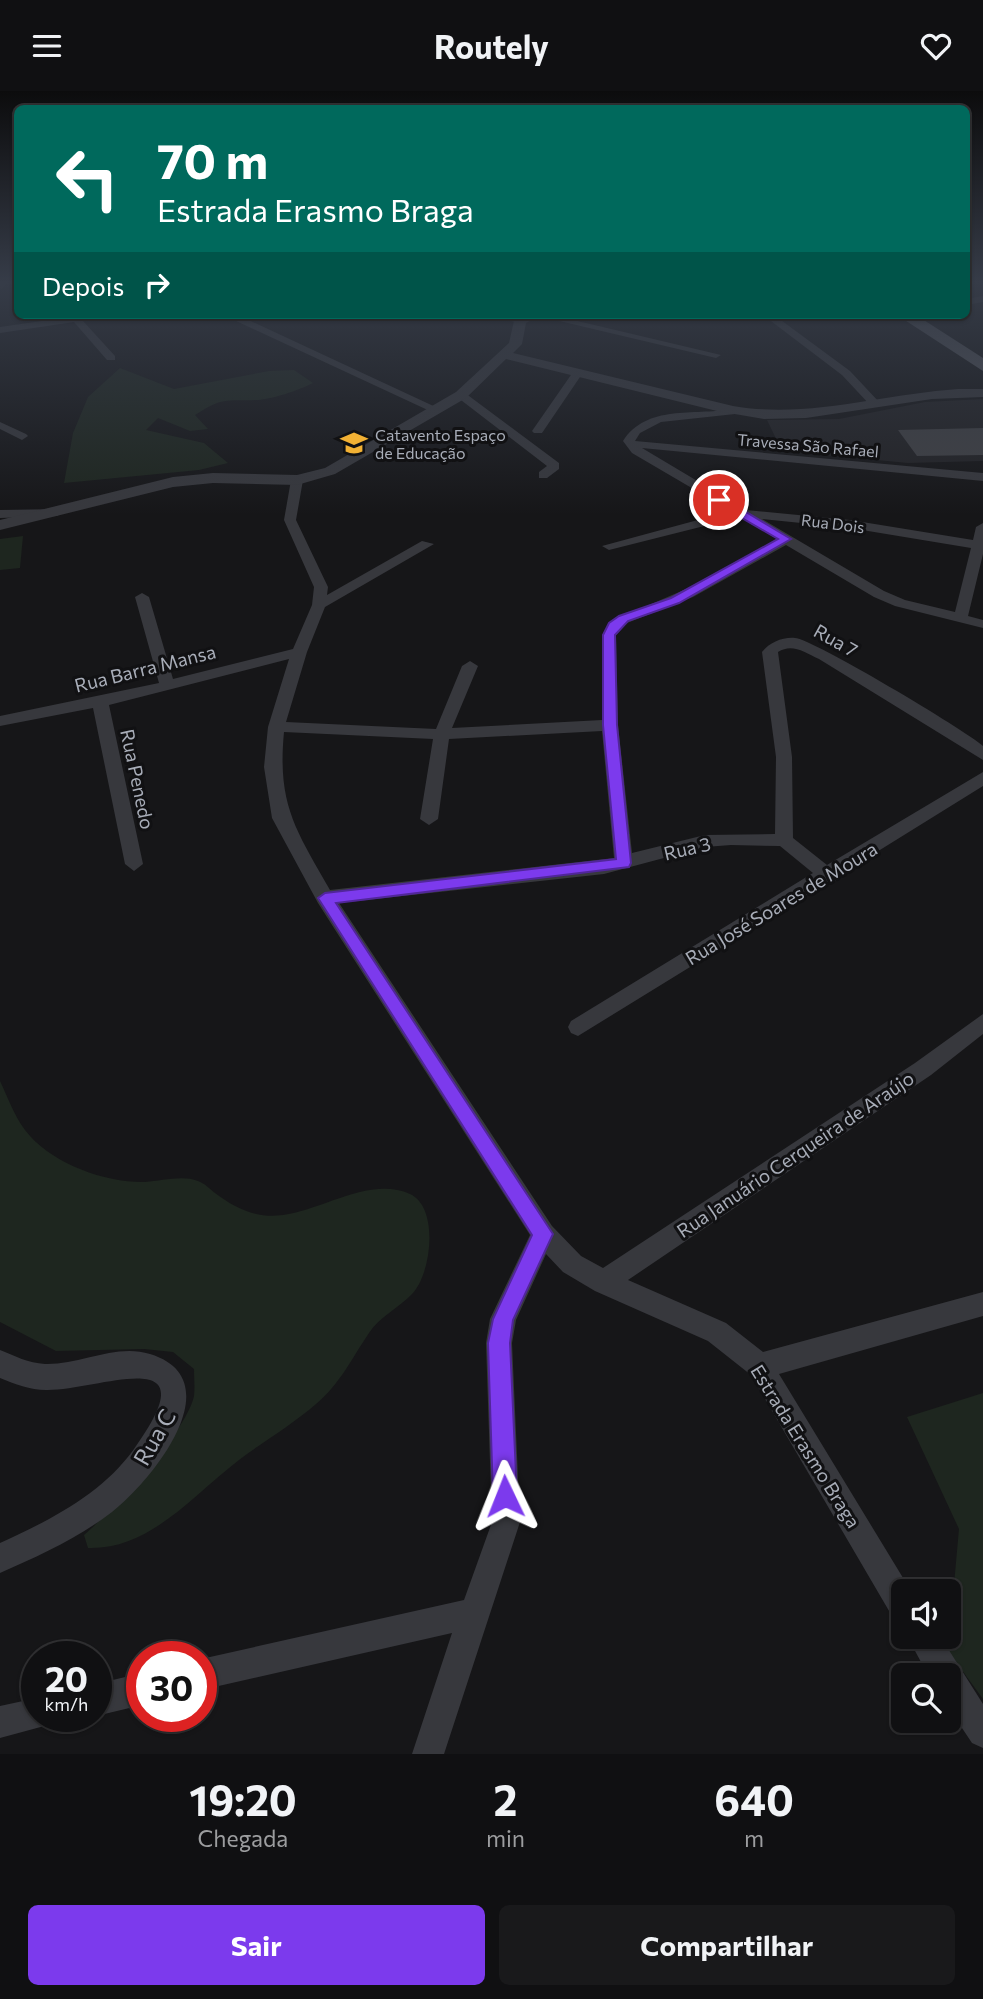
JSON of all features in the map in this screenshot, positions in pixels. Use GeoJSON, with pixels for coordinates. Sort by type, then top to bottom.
{"type":"FeatureCollection","features":[{"type":"Feature","properties":{"kind":"street"},"geometry":{"type":"LineString","coordinates":[[327,360],[436,410]]}},
{"type":"Feature","properties":{"kind":"street"},"geometry":{"type":"LineString","coordinates":[[0,524],[58,512],[135,489],[173,482],[213,478],[297,480],[330,471],[461,395],[500,360]]}},
{"type":"Feature","properties":{"kind":"street"},"geometry":{"type":"LineString","coordinates":[[523,360],[653,389],[731,412],[781,415],[982,392]]}},
{"type":"Feature","properties":{"kind":"street"},"geometry":{"type":"LineString","coordinates":[[828,360],[846,373],[875,404]]}},
{"type":"Feature","properties":{"kind":"street"},"geometry":{"type":"LineString","coordinates":[[538,431],[578,374]]}},
{"type":"Feature","properties":{"kind":"street"},"geometry":{"type":"LineString","coordinates":[[461,395],[553,463],[555,468],[542,475]]}},
{"type":"Feature","properties":{"kind":"street"},"geometry":{"type":"LineString","coordinates":[[731,412],[717,417],[664,417],[629,437],[630,444],[740,513],[879,594],[900,603],[961,616],[983,624]]}},
{"type":"Feature","properties":{"kind":"street"},"geometry":{"type":"LineString","coordinates":[[0,425],[22,436]]}},
{"type":"Feature","properties":{"kind":"street","name":"Travessa São Rafael"},"geometry":{"type":"LineString","coordinates":[[630,444],[983,477]]}},
{"type":"Feature","properties":{"kind":"street","name":"Estrada Erasmo Braga"},"geometry":{"type":"LineString","coordinates":[[297,480],[290,520],[317,572],[321,587],[319,605],[299,652],[276,727],[272,767],[281,818],[325,898],[543,1234],[572,1264],[604,1282],[717,1332],[761,1366],[891,1585]]}},
{"type":"Feature","properties":{"kind":"street"},"geometry":{"type":"LineString","coordinates":[[0,514],[58,512]]}},
{"type":"Feature","properties":{"kind":"street","name":"Rua Dois"},"geometry":{"type":"LineString","coordinates":[[609,546],[740,513],[850,524],[976,545]]}},
{"type":"Feature","properties":{"kind":"street"},"geometry":{"type":"LineString","coordinates":[[961,616],[976,545],[983,527]]}},
{"type":"Feature","properties":{"kind":"street"},"geometry":{"type":"LineString","coordinates":[[624,863],[610,725],[609,635],[613,626],[623,618],[685,596],[786,539]]}},
{"type":"Feature","properties":{"kind":"street"},"geometry":{"type":"LineString","coordinates":[[319,605],[427,544]]}},
{"type":"Feature","properties":{"kind":"street"},"geometry":{"type":"LineString","coordinates":[[142,597],[167,685]]}},
{"type":"Feature","properties":{"kind":"street","name":"Rua 7"},"geometry":{"type":"LineString","coordinates":[[784,840],[784,757],[770,652],[775,646],[795,642],[814,651],[979,745]]}},
{"type":"Feature","properties":{"kind":"street","name":"Rua Barra Mansa"},"geometry":{"type":"LineString","coordinates":[[0,721],[100,702],[299,652]]}},
{"type":"Feature","properties":{"kind":"street"},"geometry":{"type":"LineString","coordinates":[[429,819],[442,734],[470,666]]}},
{"type":"Feature","properties":{"kind":"street","name":"Rua Penedo"},"geometry":{"type":"LineString","coordinates":[[100,702],[134,864]]}},
{"type":"Feature","properties":{"kind":"street"},"geometry":{"type":"LineString","coordinates":[[276,727],[442,734],[610,725]]}},
{"type":"Feature","properties":{"kind":"street","name":"Rua José Soares de Moura"},"geometry":{"type":"LineString","coordinates":[[578,1027],[758,916],[829,876],[983,778]]}},
{"type":"Feature","properties":{"kind":"street"},"geometry":{"type":"LineString","coordinates":[[784,840],[829,876]]}},
{"type":"Feature","properties":{"kind":"street","name":"Rua 3"},"geometry":{"type":"LineString","coordinates":[[325,898],[624,863],[705,842],[784,840]]}},
{"type":"Feature","properties":{"kind":"street","name":"Rua Januário Cerqueira de Araújo"},"geometry":{"type":"LineString","coordinates":[[604,1282],[923,1069],[983,1022]]}},
{"type":"Feature","properties":{"kind":"street"},"geometry":{"type":"LineString","coordinates":[[428,1754],[474,1613],[502,1543],[506,1522],[499,1343],[503,1319],[543,1234]]}},
{"type":"Feature","properties":{"kind":"street"},"geometry":{"type":"LineString","coordinates":[[761,1366],[983,1304]]}},
{"type":"Feature","properties":{"kind":"street","name":"Rua C"},"geometry":{"type":"LineString","coordinates":[[0,1363],[8,1369],[48,1377],[132,1364],[151,1364],[166,1374],[177,1393],[173,1414],[142,1464],[102,1505],[54,1534],[0,1558]]}},
{"type":"Feature","properties":{"kind":"street"},"geometry":{"type":"LineString","coordinates":[[217,1671],[474,1613]]}},
{"type":"Feature","properties":{"kind":"street"},"geometry":{"type":"LineString","coordinates":[[961,1698],[983,1732]]}},
{"type":"Feature","properties":{"kind":"street"},"geometry":{"type":"LineString","coordinates":[[0,1722],[21,1717]]}},
{"type":"Feature","properties":{"kind":"shaded area"},"geometry":{"type":"Polygon","coordinates":[[[120,368],[174,389],[269,371],[294,370],[313,383],[269,398],[224,401],[212,405],[195,415],[208,429],[190,431],[158,418],[146,430],[204,443],[228,463],[199,470],[64,483],[73,433],[88,397],[120,368]]]}},
{"type":"Feature","properties":{"kind":"shaded area"},"geometry":{"type":"Polygon","coordinates":[[[983,399],[983,461],[908,463],[782,451],[767,420],[839,419],[925,402],[983,399]]]}},
{"type":"Feature","properties":{"kind":"shaded area"},"geometry":{"type":"Polygon","coordinates":[[[23,536],[20,568],[0,570],[0,539],[23,536]]]}},
{"type":"Feature","properties":{"kind":"shaded area"},"geometry":{"type":"Polygon","coordinates":[[[0,1081],[17,1117],[30,1136],[54,1156],[99,1176],[145,1182],[192,1179],[238,1208],[255,1214],[273,1216],[298,1212],[363,1191],[379,1189],[410,1194],[426,1213],[429,1227],[428,1258],[419,1285],[407,1299],[373,1327],[339,1379],[324,1396],[297,1419],[239,1460],[170,1518],[131,1540],[110,1546],[88,1548],[84,1535],[147,1470],[178,1429],[194,1396],[194,1369],[173,1352],[144,1349],[56,1351],[0,1322],[0,1081]]]}},
{"type":"Feature","properties":{"kind":"shaded area"},"geometry":{"type":"Polygon","coordinates":[[[983,1393],[983,1699],[961,1669],[961,1663],[957,1663],[948,1651],[961,1649],[961,1579],[954,1579],[959,1529],[907,1417],[983,1393]]]}},
{"type":"Feature","properties":{"kind":"building"},"geometry":{"type":"Polygon","coordinates":[[[983,428],[983,455],[917,456],[898,430],[983,428]]]}},
{"type":"Feature","properties":{"kind":"place","name":"Catavento Espaço de Educação"},"geometry":{"type":"Point","coordinates":[354,443]}},
{"type":"Feature","properties":{"kind":"route"},"geometry":{"type":"LineString","coordinates":[[505,1496],[499,1343],[503,1319],[543,1234],[325,898],[624,863],[610,725],[609,635],[613,626],[623,618],[675,601],[705,586],[786,539],[719,500]]}}]}
